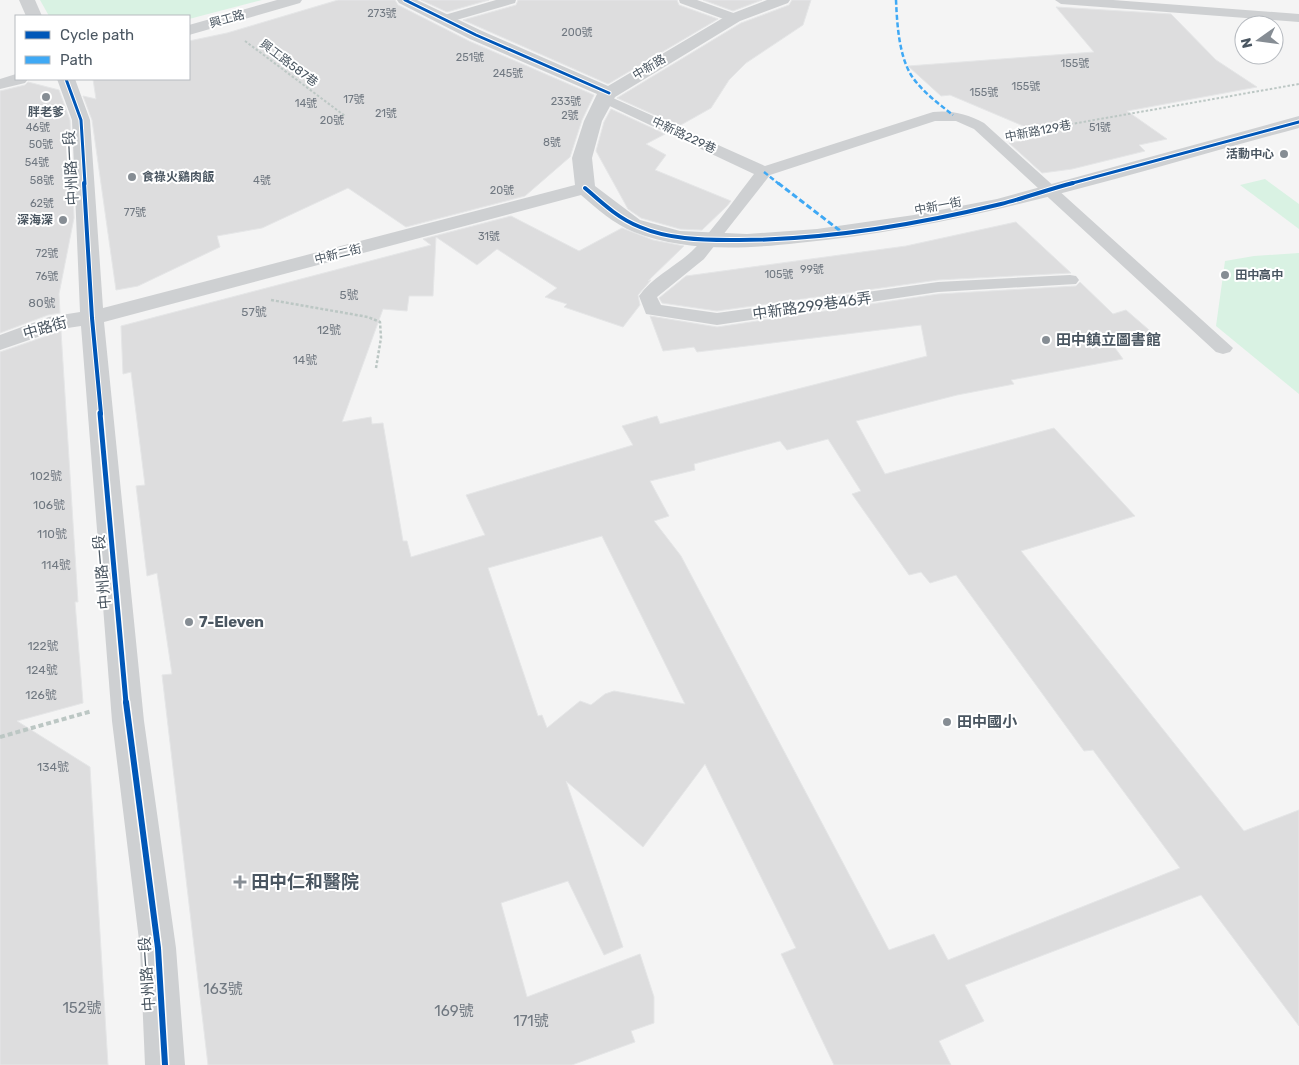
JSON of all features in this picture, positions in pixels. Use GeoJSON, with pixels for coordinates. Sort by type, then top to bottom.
{"type":"FeatureCollection","features":[{"type":"Feature","properties":{"kind":"street"},"geometry":{"type":"LineString","coordinates":[[26,0],[34,15]]}},
{"type":"Feature","properties":{"kind":"street","name":"興工路"},"geometry":{"type":"LineString","coordinates":[[190,30],[294,0]]}},
{"type":"Feature","properties":{"kind":"street"},"geometry":{"type":"LineString","coordinates":[[405,0],[606,96],[593,122],[582,158],[585,188]]}},
{"type":"Feature","properties":{"kind":"street","name":"中新路"},"geometry":{"type":"LineString","coordinates":[[606,96],[636,75],[734,18],[782,0]]}},
{"type":"Feature","properties":{"kind":"street"},"geometry":{"type":"LineString","coordinates":[[0,84],[15,80]]}},
{"type":"Feature","properties":{"kind":"street","name":"中州路一段"},"geometry":{"type":"LineString","coordinates":[[66,80],[82,120],[92,318],[126,702],[158,948],[164,1065]]}},
{"type":"Feature","properties":{"kind":"street","name":"中新一街"},"geometry":{"type":"LineString","coordinates":[[585,188],[613,211],[650,231],[710,240],[760,239],[868,229],[1005,203],[1299,122]]}},
{"type":"Feature","properties":{"kind":"street","name":"中新二街"},"geometry":{"type":"LineString","coordinates":[[92,318],[585,188]]}},
{"type":"Feature","properties":{"kind":"street","name":"中路街"},"geometry":{"type":"LineString","coordinates":[[0,343],[57,322],[92,318]]}},
{"type":"Feature","properties":{"kind":"lane"},"geometry":{"type":"LineString","coordinates":[[446,19],[510,0]]}},
{"type":"Feature","properties":{"kind":"lane"},"geometry":{"type":"LineString","coordinates":[[685,0],[734,18]]}},
{"type":"Feature","properties":{"kind":"lane"},"geometry":{"type":"LineString","coordinates":[[1061,0],[1299,18]]}},
{"type":"Feature","properties":{"kind":"lane","name":"中新路229巷"},"geometry":{"type":"LineString","coordinates":[[606,96],[764,172]]}},
{"type":"Feature","properties":{"kind":"lane"},"geometry":{"type":"LineString","coordinates":[[710,240],[764,172],[933,116],[953,114],[964,118],[979,126],[994,139]]}},
{"type":"Feature","properties":{"kind":"lane","name":"中新路129巷"},"geometry":{"type":"LineString","coordinates":[[994,139],[1223,348]]}},
{"type":"Feature","properties":{"kind":"lane","name":"中新路299巷46弄"},"geometry":{"type":"LineString","coordinates":[[710,240],[698,255],[667,278],[648,296],[653,310],[717,319],[938,287],[1070,280]]}},
{"type":"Feature","properties":{"kind":"path"},"geometry":{"type":"LineString","coordinates":[[234,281],[261,298],[368,317],[380,322],[381,338],[376,368]]}},
{"type":"Feature","properties":{"kind":"path"},"geometry":{"type":"LineString","coordinates":[[0,738],[126,702]]}},
{"type":"Feature","properties":{"kind":"green space"},"geometry":{"type":"Polygon","coordinates":[[[40,0],[262,0],[190,19],[190,15],[48,15],[40,0]]]}},
{"type":"Feature","properties":{"kind":"green space"},"geometry":{"type":"Polygon","coordinates":[[[1265,179],[1299,204],[1299,229],[1240,185],[1265,179]]]}},
{"type":"Feature","properties":{"kind":"green space"},"geometry":{"type":"Polygon","coordinates":[[[1299,253],[1299,394],[1216,326],[1225,261],[1254,256],[1299,253]]]}},
{"type":"Feature","properties":{"kind":"building"},"geometry":{"type":"Polygon","coordinates":[[[338,0],[395,0],[398,5],[469,41],[594,95],[582,120],[570,157],[525,196],[406,227],[348,188],[262,228],[217,236],[220,247],[138,286],[116,290],[92,120],[83,96],[96,99],[93,80],[190,80],[190,41],[227,33],[338,0]]]}},
{"type":"Feature","properties":{"kind":"building"},"geometry":{"type":"Polygon","coordinates":[[[421,0],[489,0],[447,12],[421,0]]]}},
{"type":"Feature","properties":{"kind":"building"},"geometry":{"type":"Polygon","coordinates":[[[518,0],[677,0],[679,5],[718,19],[608,84],[463,20],[516,5],[518,0]]]}},
{"type":"Feature","properties":{"kind":"building"},"geometry":{"type":"Polygon","coordinates":[[[703,0],[762,0],[733,11],[703,0]]]}},
{"type":"Feature","properties":{"kind":"building"},"geometry":{"type":"Polygon","coordinates":[[[792,0],[811,0],[803,25],[746,63],[729,80],[711,108],[679,126],[617,98],[741,23],[789,5],[792,0]]]}},
{"type":"Feature","properties":{"kind":"building"},"geometry":{"type":"Polygon","coordinates":[[[1056,7],[1171,14],[1216,60],[1257,87],[1127,111],[1167,139],[1139,145],[1145,151],[1072,169],[1042,173],[1009,143],[1047,136],[950,95],[941,96],[908,66],[1094,52],[1056,7]]]}},
{"type":"Feature","properties":{"kind":"building"},"geometry":{"type":"Polygon","coordinates":[[[28,82],[59,90],[70,120],[74,218],[59,294],[60,313],[48,315],[0,333],[0,91],[25,85],[28,82]]]}},
{"type":"Feature","properties":{"kind":"building"},"geometry":{"type":"Polygon","coordinates":[[[611,109],[665,134],[646,144],[666,155],[655,170],[731,201],[702,230],[680,229],[641,218],[628,209],[596,151],[604,122],[611,109]]]}},
{"type":"Feature","properties":{"kind":"building"},"geometry":{"type":"Polygon","coordinates":[[[511,216],[579,251],[622,228],[653,240],[684,246],[648,281],[651,280],[638,295],[640,305],[623,327],[564,307],[567,304],[545,297],[557,288],[497,249],[477,265],[436,237],[433,296],[409,296],[407,311],[383,309],[342,422],[371,417],[372,424],[383,423],[403,541],[407,541],[411,557],[485,535],[466,495],[633,445],[622,426],[657,416],[660,424],[927,356],[921,325],[697,352],[694,347],[663,351],[650,316],[717,327],[938,294],[1076,286],[1080,282],[1113,314],[1126,310],[1156,336],[1113,345],[1123,359],[1011,380],[1014,384],[957,395],[856,421],[885,474],[1054,428],[1135,516],[1021,551],[1244,831],[1299,810],[1299,1026],[1201,895],[965,985],[984,1021],[939,1041],[951,1065],[834,1065],[781,954],[796,948],[705,764],[643,847],[566,781],[623,947],[604,955],[568,881],[501,903],[527,997],[640,954],[654,997],[654,1023],[631,1031],[635,1042],[572,1065],[208,1065],[162,675],[172,674],[157,573],[147,576],[136,486],[145,485],[131,372],[123,374],[121,326],[431,245],[423,239],[511,216]],[[828,439],[787,450],[780,441],[694,464],[695,470],[650,481],[669,516],[654,521],[681,556],[889,950],[934,934],[948,960],[1180,868],[1093,750],[1084,751],[956,575],[930,583],[921,572],[909,575],[852,494],[861,491],[828,439]],[[602,536],[488,568],[538,716],[542,715],[547,728],[580,701],[591,705],[605,694],[614,691],[685,704],[602,536]]]}},
{"type":"Feature","properties":{"kind":"building"},"geometry":{"type":"Polygon","coordinates":[[[1016,222],[1071,273],[938,280],[717,311],[662,303],[659,298],[686,276],[906,246],[1016,222]]]}},
{"type":"Feature","properties":{"kind":"building"},"geometry":{"type":"Polygon","coordinates":[[[61,331],[78,602],[75,602],[83,703],[17,721],[90,767],[108,1065],[0,1065],[0,352],[61,331]]]}},
{"type":"Feature","properties":{"kind":"marked path"},"geometry":{"type":"LineString","coordinates":[[896,0],[901,40],[910,72],[922,88],[953,115]]}},
{"type":"Feature","properties":{"kind":"marked path"},"geometry":{"type":"LineString","coordinates":[[764,172],[843,233]]}},
{"type":"Feature","properties":{"kind":"cycle path"},"geometry":{"type":"LineString","coordinates":[[405,0],[476,35],[609,93]]}},
{"type":"Feature","properties":{"kind":"cycle path"},"geometry":{"type":"LineString","coordinates":[[66,80],[81,120],[92,318],[128,721],[158,948],[165,1065]]}},
{"type":"Feature","properties":{"kind":"cycle path"},"geometry":{"type":"LineString","coordinates":[[585,188],[624,219],[651,231],[680,237],[713,240],[782,239],[884,226],[982,208],[1299,122]]}},
{"type":"Feature","properties":{"kind":"place","name":"胖老爹"},"geometry":{"type":"Point","coordinates":[46,97]}},
{"type":"Feature","properties":{"kind":"place","name":"活動中心"},"geometry":{"type":"Point","coordinates":[1284,154]}},
{"type":"Feature","properties":{"kind":"place","name":"食祿火鷄肉飯"},"geometry":{"type":"Point","coordinates":[132,177]}},
{"type":"Feature","properties":{"kind":"place","name":"深海深"},"geometry":{"type":"Point","coordinates":[63,220]}},
{"type":"Feature","properties":{"kind":"place","name":"田中高中"},"geometry":{"type":"Point","coordinates":[1225,275]}},
{"type":"Feature","properties":{"kind":"place","name":"田中鎮立圖書館"},"geometry":{"type":"Point","coordinates":[1046,340]}},
{"type":"Feature","properties":{"kind":"place","name":"7-Eleven"},"geometry":{"type":"Point","coordinates":[189,622]}},
{"type":"Feature","properties":{"kind":"place","name":"田中國小"},"geometry":{"type":"Point","coordinates":[947,722]}},
{"type":"Feature","properties":{"kind":"place","name":"田中仁和醫院"},"geometry":{"type":"Point","coordinates":[240,882]}}]}
